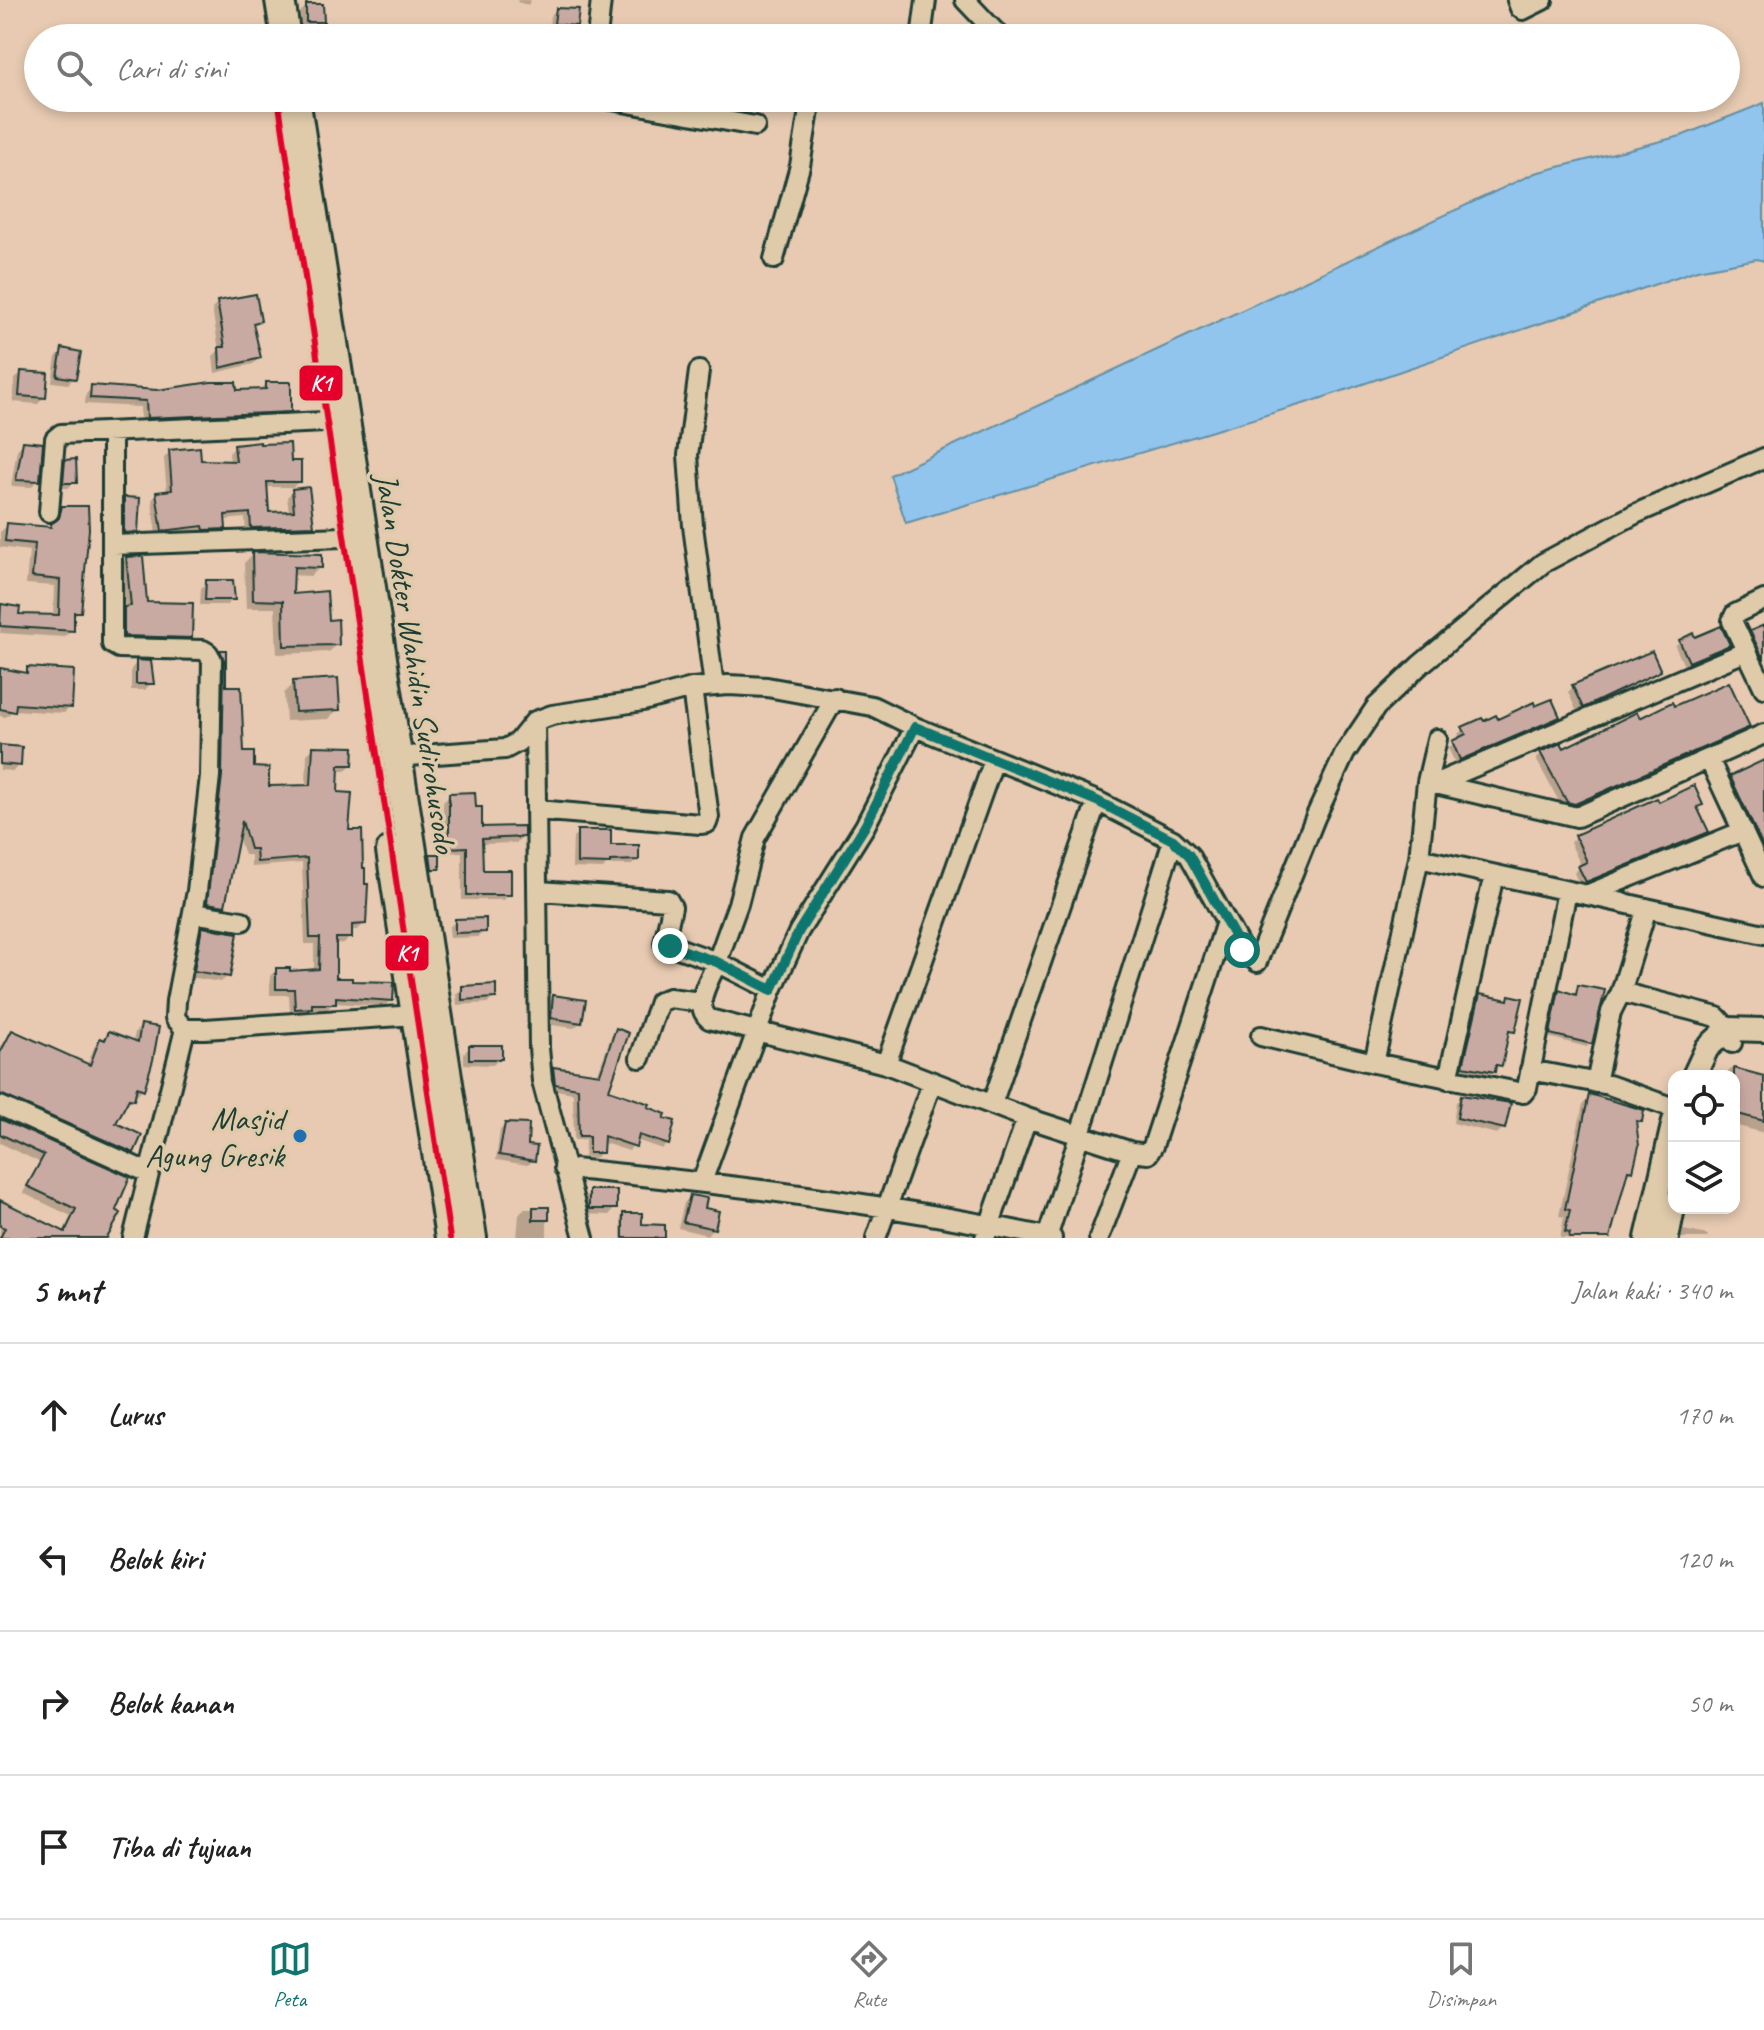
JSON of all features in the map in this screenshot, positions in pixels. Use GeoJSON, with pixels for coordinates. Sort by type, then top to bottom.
{"type":"FeatureCollection","features":[{"type":"Feature","properties":{"kind":"highway"},"geometry":{"type":"LineString","coordinates":[[263,0],[267,24]]}},
{"type":"Feature","properties":{"kind":"highway"},"geometry":{"type":"LineString","coordinates":[[280,0],[284,24]]}},
{"type":"Feature","properties":{"kind":"highway","name":"Jalan Dokter Wahidin Sudirohusodo"},"geometry":{"type":"LineString","coordinates":[[280,112],[450,1238]]}},
{"type":"Feature","properties":{"kind":"highway","name":"Jalan Dokter Wahidin Sudirohusodo"},"geometry":{"type":"LineString","coordinates":[[297,112],[472,1238]]}},
{"type":"Feature","properties":{"kind":"street"},"geometry":{"type":"LineString","coordinates":[[598,24],[601,0]]}},
{"type":"Feature","properties":{"kind":"street"},"geometry":{"type":"LineString","coordinates":[[923,24],[926,0]]}},
{"type":"Feature","properties":{"kind":"street"},"geometry":{"type":"LineString","coordinates":[[965,0],[988,24]]}},
{"type":"Feature","properties":{"kind":"street"},"geometry":{"type":"LineString","coordinates":[[1517,0],[1523,10],[1543,0]]}},
{"type":"Feature","properties":{"kind":"street"},"geometry":{"type":"LineString","coordinates":[[676,112],[755,126]]}},
{"type":"Feature","properties":{"kind":"street"},"geometry":{"type":"LineString","coordinates":[[708,118],[709,112]]}},
{"type":"Feature","properties":{"kind":"street"},"geometry":{"type":"LineString","coordinates":[[774,259],[800,166],[809,112]]}},
{"type":"Feature","properties":{"kind":"street"},"geometry":{"type":"LineString","coordinates":[[699,371],[688,455],[693,526],[714,686]]}},
{"type":"Feature","properties":{"kind":"street"},"geometry":{"type":"LineString","coordinates":[[49,512],[57,437],[61,434],[325,422]]}},
{"type":"Feature","properties":{"kind":"street"},"geometry":{"type":"LineString","coordinates":[[112,433],[110,641],[114,646],[203,650],[212,660],[210,776],[193,913],[174,1009],[175,1018],[185,1029]]}},
{"type":"Feature","properties":{"kind":"street"},"geometry":{"type":"LineString","coordinates":[[395,757],[505,749],[518,742],[535,721],[552,715],[643,701],[692,688],[767,687],[872,706],[915,727],[1097,801],[1173,840],[1189,855],[1242,950],[1257,962],[1315,818],[1345,753],[1376,707],[1420,665],[1543,563],[1635,514],[1764,458]]}},
{"type":"Feature","properties":{"kind":"street"},"geometry":{"type":"LineString","coordinates":[[112,545],[343,537]]}},
{"type":"Feature","properties":{"kind":"street"},"geometry":{"type":"LineString","coordinates":[[1764,600],[1733,617],[1732,621],[1764,688]]}},
{"type":"Feature","properties":{"kind":"street"},"geometry":{"type":"LineString","coordinates":[[1431,783],[1747,651]]}},
{"type":"Feature","properties":{"kind":"street"},"geometry":{"type":"LineString","coordinates":[[537,810],[707,823],[709,817],[692,688]]}},
{"type":"Feature","properties":{"kind":"street"},"geometry":{"type":"LineString","coordinates":[[835,698],[755,838],[738,904],[701,1002],[703,1014],[709,1019],[886,1064],[1027,1118],[1144,1154],[1151,1152],[1226,922]]}},
{"type":"Feature","properties":{"kind":"street"},"geometry":{"type":"LineString","coordinates":[[535,721],[542,1081],[584,1238]]}},
{"type":"Feature","properties":{"kind":"street"},"geometry":{"type":"LineString","coordinates":[[702,1182],[755,1030],[799,931],[865,826],[915,727]]}},
{"type":"Feature","properties":{"kind":"street"},"geometry":{"type":"LineString","coordinates":[[1431,783],[1577,817],[1764,734]]}},
{"type":"Feature","properties":{"kind":"street"},"geometry":{"type":"LineString","coordinates":[[1374,1063],[1419,858],[1437,739]]}},
{"type":"Feature","properties":{"kind":"street"},"geometry":{"type":"LineString","coordinates":[[1709,759],[1764,877]]}},
{"type":"Feature","properties":{"kind":"street"},"geometry":{"type":"LineString","coordinates":[[886,1064],[994,760]]}},
{"type":"Feature","properties":{"kind":"street"},"geometry":{"type":"LineString","coordinates":[[992,1104],[1097,801]]}},
{"type":"Feature","properties":{"kind":"street"},"geometry":{"type":"LineString","coordinates":[[1576,893],[1743,831]]}},
{"type":"Feature","properties":{"kind":"street"},"geometry":{"type":"LineString","coordinates":[[564,1168],[702,1182],[886,1208],[987,1231],[1049,1238],[1173,840]]}},
{"type":"Feature","properties":{"kind":"street"},"geometry":{"type":"LineString","coordinates":[[1419,858],[1764,934]]}},
{"type":"Feature","properties":{"kind":"street"},"geometry":{"type":"LineString","coordinates":[[1448,1079],[1494,875]]}},
{"type":"Feature","properties":{"kind":"street"},"geometry":{"type":"LineString","coordinates":[[539,891],[668,900],[672,907],[664,943],[717,962],[772,990]]}},
{"type":"Feature","properties":{"kind":"street"},"geometry":{"type":"LineString","coordinates":[[1261,1036],[1520,1094],[1526,1091],[1576,893]]}},
{"type":"Feature","properties":{"kind":"street"},"geometry":{"type":"LineString","coordinates":[[1596,1083],[1611,1012],[1621,992],[1647,908]]}},
{"type":"Feature","properties":{"kind":"street"},"geometry":{"type":"LineString","coordinates":[[193,913],[242,921]]}},
{"type":"Feature","properties":{"kind":"street"},"geometry":{"type":"LineString","coordinates":[[1621,992],[1717,1017],[1725,1038]]}},
{"type":"Feature","properties":{"kind":"street"},"geometry":{"type":"LineString","coordinates":[[640,1058],[659,1002],[669,998],[701,1002]]}},
{"type":"Feature","properties":{"kind":"street"},"geometry":{"type":"LineString","coordinates":[[185,1029],[416,1015]]}},
{"type":"Feature","properties":{"kind":"street"},"geometry":{"type":"LineString","coordinates":[[133,1238],[185,1029]]}},
{"type":"Feature","properties":{"kind":"street"},"geometry":{"type":"LineString","coordinates":[[1697,1070],[1704,1053],[1725,1038],[1764,1030]]}},
{"type":"Feature","properties":{"kind":"street"},"geometry":{"type":"LineString","coordinates":[[1725,1038],[1764,1045]]}},
{"type":"Feature","properties":{"kind":"street"},"geometry":{"type":"LineString","coordinates":[[1530,1070],[1596,1083],[1668,1106]]}},
{"type":"Feature","properties":{"kind":"street"},"geometry":{"type":"LineString","coordinates":[[876,1238],[932,1082]]}},
{"type":"Feature","properties":{"kind":"street"},"geometry":{"type":"LineString","coordinates":[[0,1106],[149,1173]]}},
{"type":"Feature","properties":{"kind":"street"},"geometry":{"type":"LineString","coordinates":[[987,1231],[1027,1118]]}},
{"type":"Feature","properties":{"kind":"street"},"geometry":{"type":"LineString","coordinates":[[1647,1238],[1669,1142]]}},
{"type":"Feature","properties":{"kind":"street"},"geometry":{"type":"LineString","coordinates":[[1099,1238],[1132,1152]]}},
{"type":"Feature","properties":{"kind":"street"},"geometry":{"type":"LineString","coordinates":[[1667,1238],[1672,1214]]}},
{"type":"Feature","properties":{"kind":"water"},"geometry":{"type":"Polygon","coordinates":[[[1764,103],[1764,261],[1757,259],[1697,270],[1316,400],[906,523],[890,475],[1535,173],[1681,136],[1764,103]]]}},
{"type":"Feature","properties":{"kind":"building"},"geometry":{"type":"Polygon","coordinates":[[[306,4],[323,4],[324,22],[306,22],[306,4]]]}},
{"type":"Feature","properties":{"kind":"building"},"geometry":{"type":"Polygon","coordinates":[[[556,8],[579,9],[577,24],[554,24],[556,8]]]}},
{"type":"Feature","properties":{"kind":"building"},"geometry":{"type":"Polygon","coordinates":[[[256,294],[261,321],[253,323],[261,358],[220,368],[219,347],[225,347],[217,301],[256,294]]]}},
{"type":"Feature","properties":{"kind":"building"},"geometry":{"type":"Polygon","coordinates":[[[62,348],[81,352],[76,379],[57,376],[62,348]]]}},
{"type":"Feature","properties":{"kind":"building"},"geometry":{"type":"Polygon","coordinates":[[[21,371],[48,373],[46,398],[19,396],[21,371]]]}},
{"type":"Feature","properties":{"kind":"building"},"geometry":{"type":"Polygon","coordinates":[[[211,382],[236,382],[237,390],[266,389],[266,382],[291,382],[291,412],[147,418],[146,401],[90,398],[91,385],[157,390],[211,382]]]}},
{"type":"Feature","properties":{"kind":"building"},"geometry":{"type":"Polygon","coordinates":[[[23,441],[43,443],[40,481],[16,480],[23,441]]]}},
{"type":"Feature","properties":{"kind":"building"},"geometry":{"type":"Polygon","coordinates":[[[290,443],[291,461],[301,461],[301,482],[267,482],[269,512],[294,511],[292,489],[309,487],[314,526],[251,528],[250,513],[225,515],[226,529],[204,530],[203,526],[162,531],[156,492],[172,490],[169,450],[200,447],[201,460],[236,461],[234,445],[290,443]]]}},
{"type":"Feature","properties":{"kind":"building"},"geometry":{"type":"Polygon","coordinates":[[[76,459],[77,483],[63,483],[65,460],[76,459]]]}},
{"type":"Feature","properties":{"kind":"building"},"geometry":{"type":"Polygon","coordinates":[[[124,497],[140,498],[138,532],[124,533],[124,497]]]}},
{"type":"Feature","properties":{"kind":"building"},"geometry":{"type":"Polygon","coordinates":[[[62,506],[88,506],[89,529],[81,612],[74,612],[74,631],[0,626],[1,604],[20,607],[19,614],[59,615],[60,580],[32,577],[35,544],[5,541],[7,523],[51,527],[59,518],[62,506]]]}},
{"type":"Feature","properties":{"kind":"building"},"geometry":{"type":"Polygon","coordinates":[[[252,552],[322,554],[322,568],[294,567],[293,594],[327,591],[329,620],[338,619],[339,645],[284,646],[283,601],[253,600],[252,552]]]}},
{"type":"Feature","properties":{"kind":"building"},"geometry":{"type":"Polygon","coordinates":[[[143,556],[147,602],[193,603],[192,638],[124,636],[124,607],[131,606],[126,557],[143,556]]]}},
{"type":"Feature","properties":{"kind":"building"},"geometry":{"type":"Polygon","coordinates":[[[206,580],[233,580],[235,600],[205,600],[206,580]]]}},
{"type":"Feature","properties":{"kind":"building"},"geometry":{"type":"Polygon","coordinates":[[[1764,625],[1764,660],[1750,631],[1764,625]]]}},
{"type":"Feature","properties":{"kind":"building"},"geometry":{"type":"Polygon","coordinates":[[[1721,626],[1730,645],[1689,662],[1679,640],[1721,626]]]}},
{"type":"Feature","properties":{"kind":"building"},"geometry":{"type":"Polygon","coordinates":[[[220,650],[226,650],[226,686],[241,686],[244,752],[254,752],[254,767],[269,768],[269,786],[311,785],[313,746],[354,747],[353,765],[339,765],[338,792],[352,793],[349,830],[362,830],[363,868],[365,884],[368,884],[366,924],[352,925],[352,938],[336,938],[336,978],[394,982],[393,1001],[336,997],[336,1004],[312,1004],[312,1008],[295,1009],[294,989],[276,989],[276,968],[290,968],[290,971],[319,969],[320,938],[310,938],[307,858],[257,862],[256,849],[250,849],[242,821],[225,906],[207,903],[222,776],[224,660],[220,650]]]}},
{"type":"Feature","properties":{"kind":"building"},"geometry":{"type":"Polygon","coordinates":[[[1652,651],[1661,671],[1583,708],[1572,685],[1652,651]]]}},
{"type":"Feature","properties":{"kind":"building"},"geometry":{"type":"Polygon","coordinates":[[[136,660],[151,661],[154,684],[136,684],[136,660]]]}},
{"type":"Feature","properties":{"kind":"building"},"geometry":{"type":"Polygon","coordinates":[[[27,667],[74,670],[72,708],[16,704],[15,712],[0,709],[0,668],[27,673],[27,667]]]}},
{"type":"Feature","properties":{"kind":"building"},"geometry":{"type":"Polygon","coordinates":[[[338,678],[340,710],[295,712],[293,681],[338,678]]]}},
{"type":"Feature","properties":{"kind":"building"},"geometry":{"type":"Polygon","coordinates":[[[1729,682],[1750,727],[1575,804],[1567,802],[1540,752],[1561,743],[1564,748],[1637,712],[1640,718],[1672,702],[1674,706],[1729,682]]]}},
{"type":"Feature","properties":{"kind":"building"},"geometry":{"type":"Polygon","coordinates":[[[1552,699],[1560,717],[1460,760],[1452,741],[1466,734],[1462,727],[1482,718],[1484,721],[1496,715],[1498,719],[1534,702],[1535,706],[1552,699]]]}},
{"type":"Feature","properties":{"kind":"building"},"geometry":{"type":"Polygon","coordinates":[[[0,745],[22,747],[21,766],[0,764],[0,745]]]}},
{"type":"Feature","properties":{"kind":"building"},"geometry":{"type":"Polygon","coordinates":[[[1764,760],[1764,849],[1730,776],[1764,760]]]}},
{"type":"Feature","properties":{"kind":"building"},"geometry":{"type":"Polygon","coordinates":[[[1694,785],[1703,805],[1697,807],[1709,832],[1586,882],[1578,866],[1587,862],[1575,835],[1694,785]]]}},
{"type":"Feature","properties":{"kind":"building"},"geometry":{"type":"Polygon","coordinates":[[[475,792],[476,807],[482,807],[482,827],[524,826],[524,837],[482,839],[483,870],[511,870],[511,895],[467,895],[467,847],[449,848],[449,793],[475,792]]]}},
{"type":"Feature","properties":{"kind":"building"},"geometry":{"type":"Polygon","coordinates":[[[577,830],[611,830],[611,845],[639,845],[639,860],[610,861],[610,864],[577,863],[577,830]]]}},
{"type":"Feature","properties":{"kind":"building"},"geometry":{"type":"Polygon","coordinates":[[[430,854],[440,854],[440,869],[432,869],[430,854]]]}},
{"type":"Feature","properties":{"kind":"building"},"geometry":{"type":"Polygon","coordinates":[[[486,918],[486,932],[455,933],[455,919],[486,918]]]}},
{"type":"Feature","properties":{"kind":"building"},"geometry":{"type":"Polygon","coordinates":[[[202,927],[238,933],[230,977],[194,971],[202,927]]]}},
{"type":"Feature","properties":{"kind":"building"},"geometry":{"type":"Polygon","coordinates":[[[496,984],[496,998],[462,1000],[462,986],[496,984]]]}},
{"type":"Feature","properties":{"kind":"building"},"geometry":{"type":"Polygon","coordinates":[[[1578,985],[1605,990],[1592,1044],[1550,1034],[1559,989],[1576,995],[1578,985]]]}},
{"type":"Feature","properties":{"kind":"building"},"geometry":{"type":"Polygon","coordinates":[[[1480,994],[1508,1000],[1509,995],[1523,998],[1515,1032],[1509,1031],[1502,1066],[1496,1065],[1495,1072],[1463,1066],[1480,994]]]}},
{"type":"Feature","properties":{"kind":"building"},"geometry":{"type":"Polygon","coordinates":[[[553,995],[586,1000],[582,1023],[551,1018],[553,995]]]}},
{"type":"Feature","properties":{"kind":"building"},"geometry":{"type":"Polygon","coordinates":[[[141,1024],[159,1027],[153,1060],[144,1090],[137,1087],[134,1100],[129,1099],[116,1123],[142,1135],[134,1153],[0,1094],[0,1053],[12,1030],[90,1065],[100,1038],[105,1040],[109,1031],[138,1042],[141,1024]]]}},
{"type":"Feature","properties":{"kind":"building"},"geometry":{"type":"Polygon","coordinates":[[[616,1028],[629,1033],[609,1090],[650,1104],[648,1107],[666,1114],[664,1118],[675,1121],[669,1145],[639,1135],[636,1147],[604,1136],[603,1153],[589,1153],[589,1136],[579,1136],[578,1088],[555,1084],[553,1067],[600,1074],[616,1028]]]}},
{"type":"Feature","properties":{"kind":"building"},"geometry":{"type":"Polygon","coordinates":[[[469,1045],[502,1045],[502,1059],[469,1059],[469,1045]]]}},
{"type":"Feature","properties":{"kind":"building"},"geometry":{"type":"Polygon","coordinates":[[[1734,1068],[1764,1076],[1764,1121],[1740,1115],[1740,1070],[1734,1068]]]}},
{"type":"Feature","properties":{"kind":"building"},"geometry":{"type":"Polygon","coordinates":[[[1589,1094],[1644,1110],[1642,1122],[1636,1121],[1639,1146],[1633,1171],[1628,1170],[1610,1238],[1569,1238],[1570,1233],[1565,1232],[1570,1210],[1565,1209],[1589,1094]]]}},
{"type":"Feature","properties":{"kind":"building"},"geometry":{"type":"Polygon","coordinates":[[[1461,1095],[1511,1103],[1505,1129],[1457,1118],[1461,1095]]]}},
{"type":"Feature","properties":{"kind":"building"},"geometry":{"type":"Polygon","coordinates":[[[0,1119],[130,1177],[116,1210],[121,1213],[107,1238],[0,1238],[5,1228],[0,1226],[0,1200],[65,1232],[76,1209],[27,1186],[44,1155],[0,1134],[0,1119]]]}},
{"type":"Feature","properties":{"kind":"building"},"geometry":{"type":"Polygon","coordinates":[[[505,1123],[529,1124],[528,1145],[537,1146],[535,1161],[499,1155],[505,1123]]]}},
{"type":"Feature","properties":{"kind":"building"},"geometry":{"type":"Polygon","coordinates":[[[589,1190],[617,1190],[617,1209],[589,1209],[589,1190]]]}},
{"type":"Feature","properties":{"kind":"building"},"geometry":{"type":"Polygon","coordinates":[[[690,1195],[707,1198],[705,1208],[719,1211],[715,1229],[683,1222],[690,1195]]]}},
{"type":"Feature","properties":{"kind":"building"},"geometry":{"type":"Polygon","coordinates":[[[533,1207],[549,1207],[549,1220],[533,1220],[533,1207]]]}},
{"type":"Feature","properties":{"kind":"building"},"geometry":{"type":"Polygon","coordinates":[[[623,1213],[642,1213],[642,1224],[665,1225],[665,1238],[623,1238],[623,1213]]]}},
{"type":"Feature","properties":{"kind":"transit line","name":"K1"},"geometry":{"type":"LineString","coordinates":[[280,112],[450,1238]]}},
{"type":"Feature","properties":{"kind":"place","name":"Masjid Agung Gresik"},"geometry":{"type":"Point","coordinates":[300,1136]}},
{"type":"Feature","properties":{"kind":"route"},"geometry":{"type":"LineString","coordinates":[[670,946],[717,962],[772,990],[799,931],[865,826],[915,727],[1097,801],[1173,840],[1189,855],[1242,950]]}}]}
